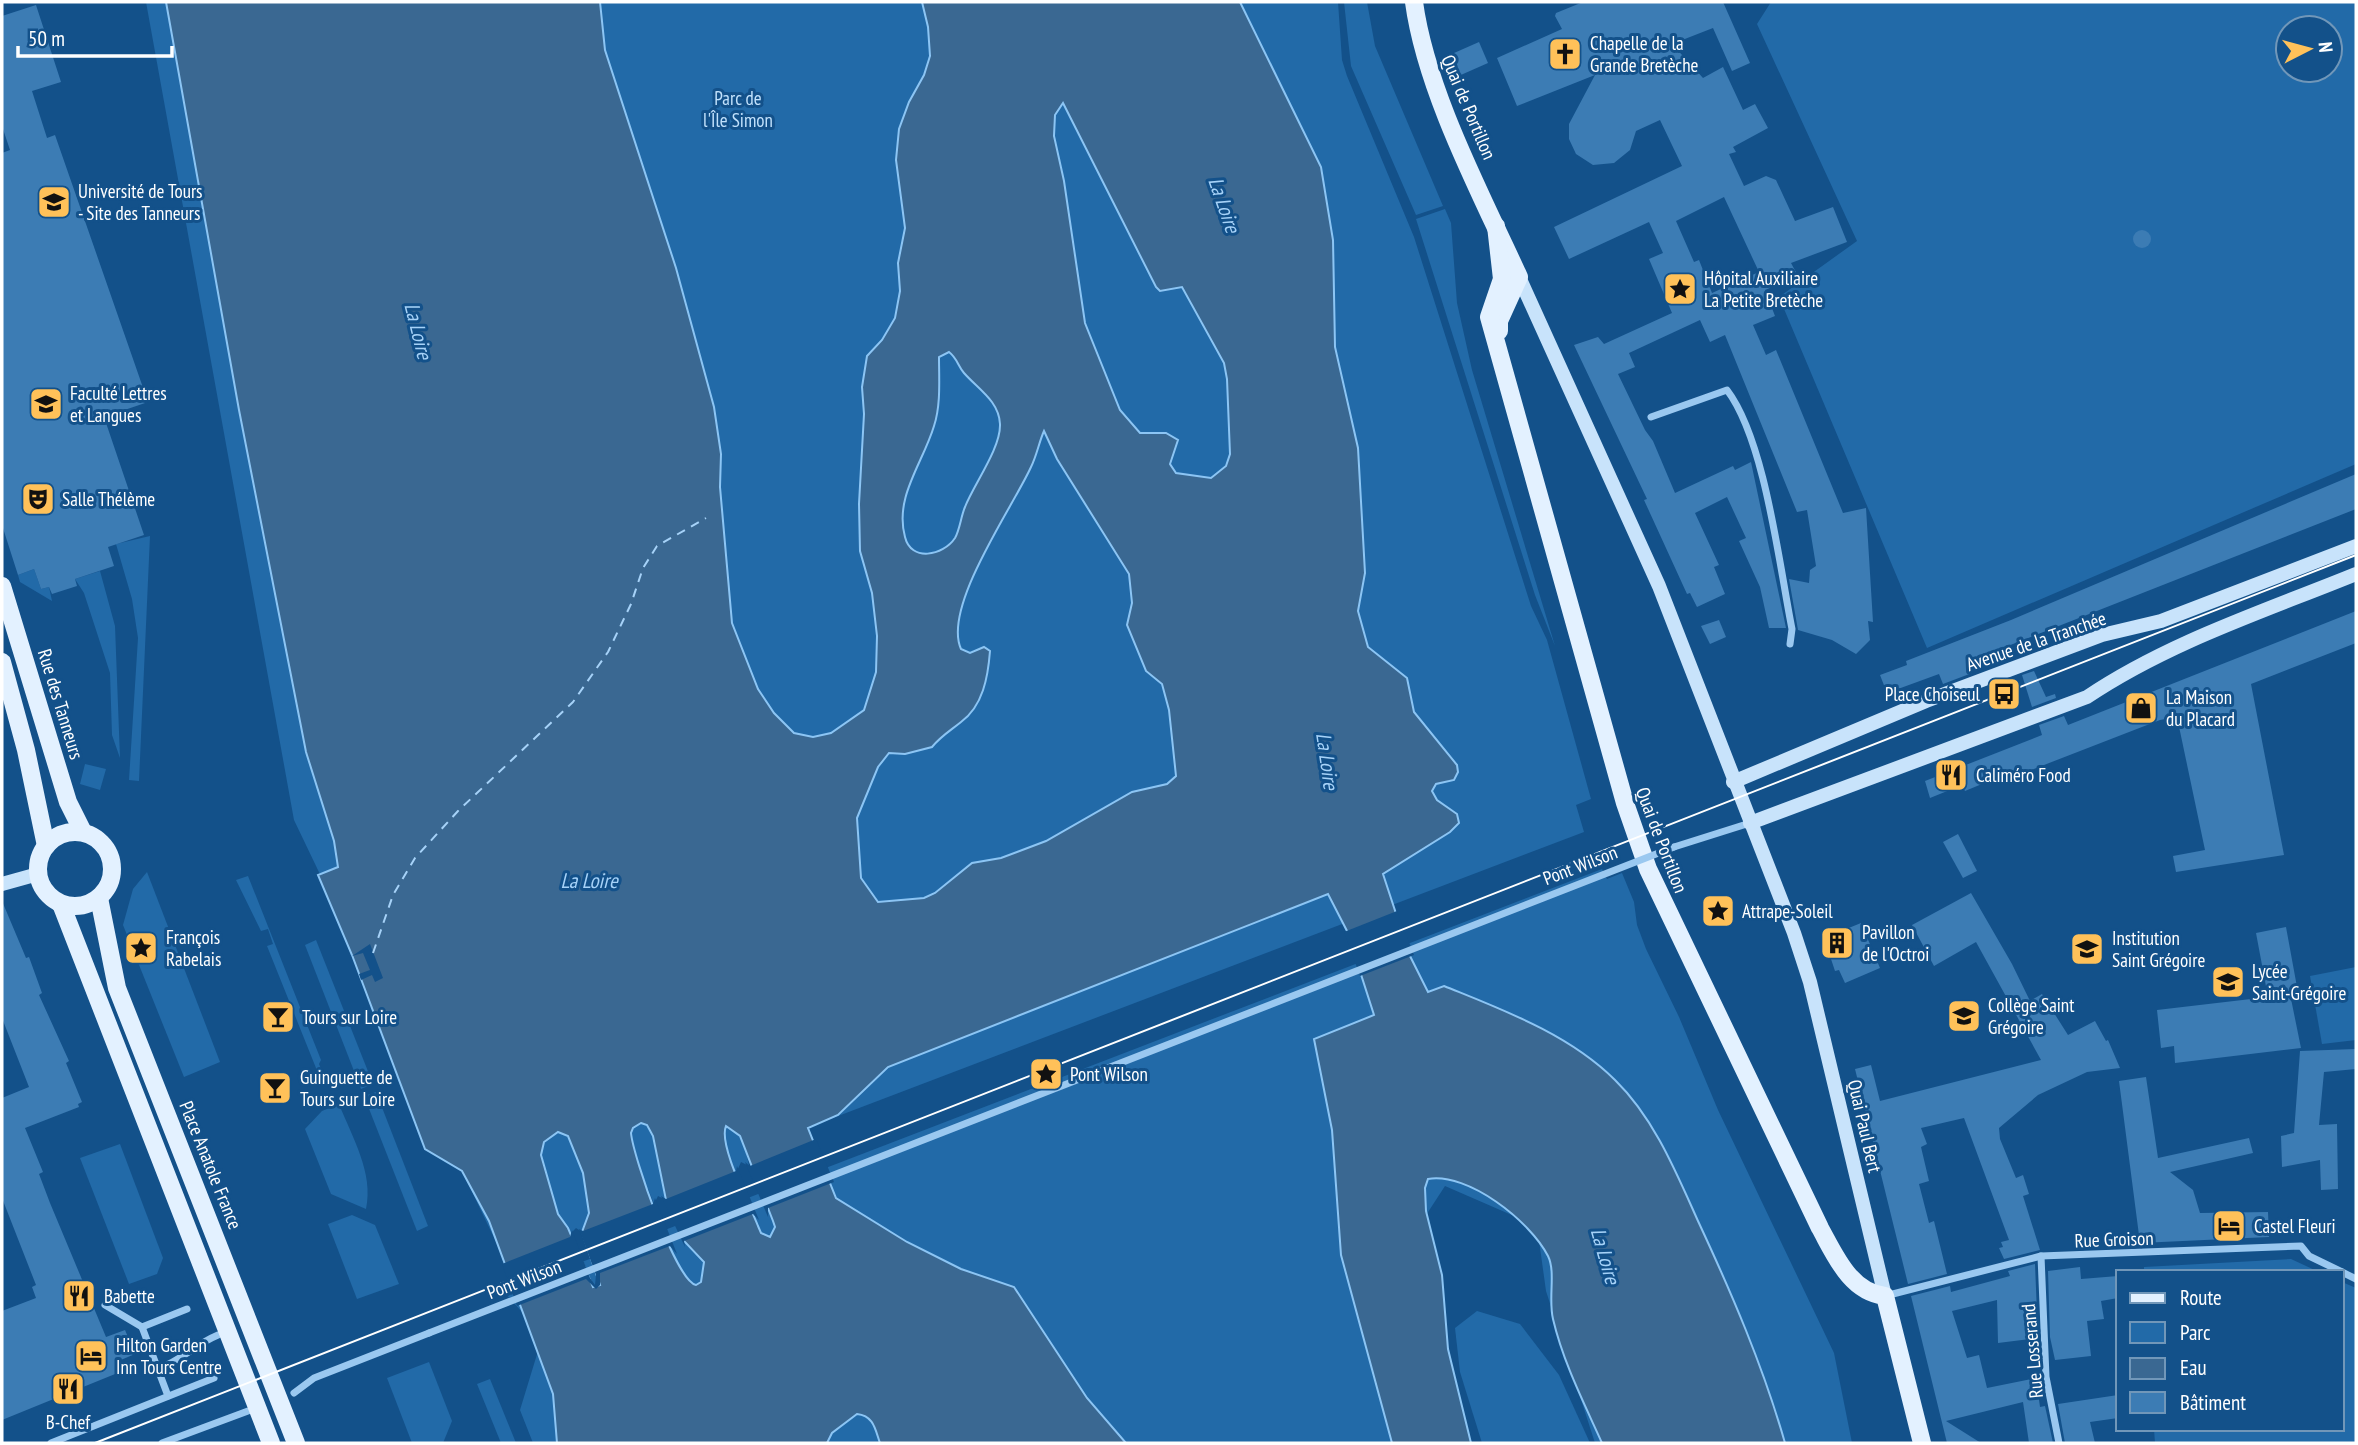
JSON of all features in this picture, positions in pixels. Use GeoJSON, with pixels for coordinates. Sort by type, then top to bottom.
{"type":"FeatureCollection","features":[{"type":"Feature","properties":{"kind":"main road","name":"Quai de Portillon"},"geometry":{"type":"LineString","coordinates":[[1413,2],[1426,60],[1496,226],[1661,592],[1733,782]]}},
{"type":"Feature","properties":{"kind":"main road","name":"Quai de Portillon"},"geometry":{"type":"LineString","coordinates":[[1496,226],[1502,279],[1489,317],[1615,772],[1648,869],[1829,1245],[1849,1276],[1863,1290],[1885,1296]]}},
{"type":"Feature","properties":{"kind":"main road","name":"Quai de Portillon"},"geometry":{"type":"LineString","coordinates":[[1499,349],[1499,321],[1519,277]]}},
{"type":"Feature","properties":{"kind":"main road","name":"Avenue de la Tranchée"},"geometry":{"type":"LineString","coordinates":[[1733,782],[1926,701],[2102,635],[2161,621],[2356,546]]}},
{"type":"Feature","properties":{"kind":"main road"},"geometry":{"type":"LineString","coordinates":[[1750,824],[2087,697],[2122,673],[2169,650],[2356,574]]}},
{"type":"Feature","properties":{"kind":"main road","name":"Rue des Tanneurs"},"geometry":{"type":"LineString","coordinates":[[2,586],[68,802],[83,832]]}},
{"type":"Feature","properties":{"kind":"main road"},"geometry":{"type":"LineString","coordinates":[[2,659],[26,750],[46,846]]}},
{"type":"Feature","properties":{"kind":"main road","name":"Quai Paul Bert"},"geometry":{"type":"LineString","coordinates":[[1733,782],[1794,933],[1810,982],[1922,1443]]}},
{"type":"Feature","properties":{"kind":"main road"},"geometry":{"type":"LineString","coordinates":[[83,832],[96,838],[106,848],[111,860],[112,874],[108,888],[99,898],[74,907],[61,904],[45,892],[38,874],[40,854],[56,837],[83,832]]}},
{"type":"Feature","properties":{"kind":"main road"},"geometry":{"type":"LineString","coordinates":[[2,884],[38,874]]}},
{"type":"Feature","properties":{"kind":"main road","name":"Place Anatole France"},"geometry":{"type":"LineString","coordinates":[[99,898],[117,988],[296,1443]]}},
{"type":"Feature","properties":{"kind":"main road"},"geometry":{"type":"LineString","coordinates":[[61,904],[271,1443]]}},
{"type":"Feature","properties":{"kind":"street"},"geometry":{"type":"LineString","coordinates":[[1651,417],[1727,390],[1739,405],[1764,483],[1792,629],[1790,644]]}},
{"type":"Feature","properties":{"kind":"street"},"geometry":{"type":"LineString","coordinates":[[2,659],[23,651]]}},
{"type":"Feature","properties":{"kind":"street","name":"Pont Wilson"},"geometry":{"type":"LineString","coordinates":[[294,1393],[314,1378],[429,1333],[1674,847],[1750,824]]}},
{"type":"Feature","properties":{"kind":"street","name":"Rue Groison"},"geometry":{"type":"LineString","coordinates":[[1885,1296],[2041,1256],[2301,1246],[2309,1256],[2338,1270]]}},
{"type":"Feature","properties":{"kind":"street","name":"Rue Losserand"},"geometry":{"type":"LineString","coordinates":[[2041,1256],[2046,1377],[2059,1443]]}},
{"type":"Feature","properties":{"kind":"street"},"geometry":{"type":"LineString","coordinates":[[105,1305],[142,1327],[168,1396]]}},
{"type":"Feature","properties":{"kind":"street"},"geometry":{"type":"LineString","coordinates":[[142,1327],[187,1309]]}},
{"type":"Feature","properties":{"kind":"street"},"geometry":{"type":"LineString","coordinates":[[158,1369],[182,1360],[200,1342],[218,1335]]}},
{"type":"Feature","properties":{"kind":"street"},"geometry":{"type":"LineString","coordinates":[[51,1443],[214,1378]]}},
{"type":"Feature","properties":{"kind":"street"},"geometry":{"type":"LineString","coordinates":[[162,1443],[248,1411]]}},
{"type":"Feature","properties":{"kind":"green space","name":"La Loire"},"geometry":{"type":"Polygon","coordinates":[[[146,2],[1338,2],[1342,60],[1347,76],[1414,237],[1531,606],[1547,640],[1591,799],[1576,805],[1584,832],[746,1151],[749,1166],[741,1162],[737,1171],[663,1188],[666,1200],[658,1196],[654,1204],[648,1189],[589,1213],[582,1232],[576,1228],[570,1234],[563,1221],[498,1246],[294,820],[146,2]]]}},
{"type":"Feature","properties":{"kind":"green space"},"geometry":{"type":"Polygon","coordinates":[[[1344,2],[1367,2],[1375,46],[1443,206],[1416,215],[1351,66],[1344,2]]]}},
{"type":"Feature","properties":{"kind":"green space"},"geometry":{"type":"Polygon","coordinates":[[[1771,2],[2356,2],[2356,464],[1927,648],[1779,297],[1857,241],[1757,24],[1771,2]]]}},
{"type":"Feature","properties":{"kind":"green space"},"geometry":{"type":"Polygon","coordinates":[[[1445,209],[1451,223],[1457,303],[1472,370],[1555,646],[1535,595],[1416,219],[1445,209]]]}},
{"type":"Feature","properties":{"kind":"green space"},"geometry":{"type":"Polygon","coordinates":[[[150,536],[139,781],[129,780],[138,638],[132,599],[116,544],[150,536]]]}},
{"type":"Feature","properties":{"kind":"green space"},"geometry":{"type":"Polygon","coordinates":[[[34,569],[41,589],[49,587],[52,601],[20,582],[18,575],[34,569]]]}},
{"type":"Feature","properties":{"kind":"green space"},"geometry":{"type":"Polygon","coordinates":[[[100,571],[115,626],[120,758],[112,735],[110,673],[84,593],[75,579],[100,571]]]}},
{"type":"Feature","properties":{"kind":"green space"},"geometry":{"type":"Polygon","coordinates":[[[85,764],[106,769],[100,790],[80,784],[85,764]]]}},
{"type":"Feature","properties":{"kind":"green space"},"geometry":{"type":"Polygon","coordinates":[[[1602,869],[1607,879],[1622,873],[1634,902],[1637,925],[1646,949],[1679,1017],[1718,1110],[1834,1353],[1852,1443],[1595,1443],[1546,1291],[1537,1226],[1445,1186],[1417,1229],[1462,1443],[533,1443],[520,1410],[538,1351],[545,1371],[552,1345],[504,1292],[1602,869]]]}},
{"type":"Feature","properties":{"kind":"green space"},"geometry":{"type":"Polygon","coordinates":[[[147,872],[220,1062],[184,1077],[123,925],[133,889],[147,872]]]}},
{"type":"Feature","properties":{"kind":"green space"},"geometry":{"type":"Polygon","coordinates":[[[248,876],[321,1060],[319,1064],[322,1071],[318,1073],[267,946],[273,944],[268,929],[261,931],[236,880],[248,876]]]}},
{"type":"Feature","properties":{"kind":"green space"},"geometry":{"type":"Polygon","coordinates":[[[316,940],[373,1084],[361,1089],[305,945],[316,940]]]}},
{"type":"Feature","properties":{"kind":"green space"},"geometry":{"type":"Polygon","coordinates":[[[2356,967],[2356,1040],[2322,1044],[2310,976],[2356,967]]]}},
{"type":"Feature","properties":{"kind":"green space"},"geometry":{"type":"Polygon","coordinates":[[[376,1092],[428,1226],[417,1231],[364,1096],[376,1092]]]}},
{"type":"Feature","properties":{"kind":"green space"},"geometry":{"type":"Polygon","coordinates":[[[339,1104],[364,1169],[368,1196],[366,1209],[331,1194],[305,1129],[322,1111],[339,1104]]]}},
{"type":"Feature","properties":{"kind":"green space"},"geometry":{"type":"Polygon","coordinates":[[[120,1144],[163,1258],[157,1274],[129,1284],[80,1158],[120,1144]]]}},
{"type":"Feature","properties":{"kind":"green space"},"geometry":{"type":"Polygon","coordinates":[[[352,1215],[375,1225],[399,1284],[357,1299],[328,1224],[352,1215]]]}},
{"type":"Feature","properties":{"kind":"green space"},"geometry":{"type":"Polygon","coordinates":[[[2291,1259],[2315,1270],[2144,1270],[2144,1267],[2291,1259]]]}},
{"type":"Feature","properties":{"kind":"green space"},"geometry":{"type":"Polygon","coordinates":[[[2344,1283],[2356,1288],[2356,1443],[2155,1443],[2154,1431],[2344,1431],[2344,1283]]]}},
{"type":"Feature","properties":{"kind":"green space"},"geometry":{"type":"Polygon","coordinates":[[[1477,1311],[1520,1324],[1559,1375],[1590,1443],[1482,1443],[1460,1372],[1455,1328],[1477,1311]]]}},
{"type":"Feature","properties":{"kind":"green space"},"geometry":{"type":"Polygon","coordinates":[[[429,1362],[452,1421],[443,1443],[412,1443],[387,1378],[429,1362]]]}},
{"type":"Feature","properties":{"kind":"green space"},"geometry":{"type":"Polygon","coordinates":[[[490,1379],[516,1443],[501,1443],[477,1384],[490,1379]]]}},
{"type":"Feature","properties":{"kind":"water","name":"La Loire"},"geometry":{"type":"Polygon","coordinates":[[[166,2],[600,2],[605,50],[676,268],[714,407],[721,454],[720,487],[732,623],[758,689],[774,713],[794,733],[813,737],[831,733],[864,710],[876,672],[877,636],[872,593],[860,551],[859,504],[864,414],[862,387],[867,356],[882,340],[895,318],[900,291],[898,263],[905,228],[896,160],[899,129],[930,56],[928,27],[922,2],[1240,2],[1321,167],[1333,240],[1335,347],[1358,448],[1365,573],[1358,611],[1368,647],[1407,678],[1414,712],[1457,765],[1458,772],[1454,780],[1436,784],[1432,791],[1437,800],[1457,814],[1459,823],[1450,832],[1383,874],[1410,956],[1428,992],[1444,986],[1556,1036],[1597,1064],[1629,1095],[1663,1146],[1711,1248],[1757,1358],[1785,1443],[1602,1443],[1562,1351],[1552,1311],[1550,1262],[1539,1242],[1513,1214],[1479,1191],[1444,1179],[1428,1179],[1425,1188],[1426,1211],[1442,1275],[1448,1349],[1471,1443],[1392,1443],[1341,1255],[1332,1130],[1314,1039],[1374,1015],[1347,931],[1328,894],[888,1067],[838,1115],[808,1128],[836,1198],[907,1242],[961,1269],[1014,1287],[1087,1398],[1126,1443],[880,1443],[870,1420],[857,1414],[832,1433],[827,1443],[557,1443],[553,1394],[489,1221],[462,1171],[425,1149],[352,955],[318,875],[338,867],[334,841],[306,752],[239,410],[166,2]],[[1063,103],[1055,115],[1054,136],[1064,181],[1085,323],[1120,410],[1140,433],[1166,433],[1178,440],[1170,464],[1176,473],[1211,478],[1226,466],[1230,454],[1224,363],[1182,287],[1160,291],[1156,287],[1063,103]],[[949,352],[939,357],[939,401],[929,440],[911,480],[903,508],[908,545],[920,553],[928,554],[943,549],[955,538],[965,507],[992,455],[1000,424],[996,409],[987,396],[964,373],[949,352]],[[1044,431],[1035,458],[982,557],[961,608],[958,631],[961,649],[970,653],[984,647],[990,651],[986,681],[975,708],[932,747],[905,754],[889,753],[878,767],[857,818],[861,878],[878,902],[924,898],[935,893],[972,863],[1001,858],[1046,841],[1132,792],[1167,784],[1176,776],[1169,710],[1162,684],[1146,671],[1127,625],[1132,603],[1129,574],[1057,459],[1044,431]],[[641,1123],[633,1128],[631,1133],[647,1190],[667,1241],[678,1263],[696,1285],[701,1282],[704,1262],[684,1241],[666,1200],[653,1136],[647,1125],[641,1123]],[[726,1126],[730,1160],[742,1190],[761,1233],[770,1237],[775,1227],[740,1136],[726,1126]],[[558,1132],[544,1142],[541,1155],[558,1214],[568,1228],[593,1287],[600,1285],[582,1232],[589,1213],[583,1173],[568,1136],[558,1132]]]}},
{"type":"Feature","properties":{"kind":"pier"},"geometry":{"type":"Polygon","coordinates":[[[1397,911],[1414,955],[1360,976],[1344,932],[1397,911]]]}},
{"type":"Feature","properties":{"kind":"pier"},"geometry":{"type":"Polygon","coordinates":[[[370,944],[383,978],[375,982],[372,975],[361,980],[359,974],[370,970],[363,953],[352,956],[370,944]]]}},
{"type":"Feature","properties":{"kind":"pier"},"geometry":{"type":"Polygon","coordinates":[[[816,1139],[834,1182],[768,1208],[768,1217],[745,1162],[750,1166],[816,1139]]]}},
{"type":"Feature","properties":{"kind":"pier"},"geometry":{"type":"Polygon","coordinates":[[[737,1166],[759,1220],[753,1214],[684,1241],[685,1247],[661,1196],[666,1199],[736,1171],[737,1166]]]}},
{"type":"Feature","properties":{"kind":"pier"},"geometry":{"type":"Polygon","coordinates":[[[655,1198],[677,1254],[670,1246],[600,1273],[600,1285],[596,1289],[586,1279],[517,1306],[502,1264],[570,1237],[572,1230],[595,1285],[596,1275],[579,1229],[583,1231],[653,1204],[655,1198]]]}},
{"type":"Feature","properties":{"kind":"building"},"geometry":{"type":"Polygon","coordinates":[[[1583,2],[1723,2],[1750,63],[1732,71],[1713,28],[1672,44],[1703,78],[1723,67],[1743,110],[1755,104],[1768,128],[1733,147],[1736,152],[1729,154],[1744,186],[1766,176],[1776,180],[1795,221],[1833,207],[1847,242],[1791,263],[1798,276],[1765,290],[1775,316],[1753,325],[1766,355],[1776,350],[1843,513],[1866,508],[1873,622],[1868,621],[1870,640],[1856,654],[1832,640],[1798,630],[1789,579],[1809,583],[1810,570],[1816,566],[1807,510],[1797,512],[1725,335],[1710,342],[1700,320],[1629,353],[1635,367],[1618,374],[1653,441],[1675,493],[1733,466],[1735,470],[1751,462],[1786,628],[1769,628],[1760,587],[1739,541],[1746,538],[1727,497],[1695,513],[1719,565],[1714,567],[1725,594],[1697,607],[1690,593],[1687,594],[1644,500],[1647,499],[1574,345],[1598,337],[1604,344],[1672,313],[1649,259],[1663,253],[1649,222],[1569,259],[1554,227],[1682,166],[1660,120],[1636,131],[1630,150],[1614,163],[1593,165],[1576,154],[1569,139],[1569,124],[1595,75],[1517,106],[1497,58],[1562,29],[1556,13],[1583,2]],[[1724,197],[1676,221],[1694,262],[1699,260],[1712,293],[1759,272],[1724,197]]]}},
{"type":"Feature","properties":{"kind":"building","name":"Université de Tours - Site des Tanneurs"},"geometry":{"type":"Polygon","coordinates":[[[36,5],[61,82],[32,91],[47,138],[55,135],[148,402],[104,417],[144,535],[108,547],[114,566],[75,579],[77,586],[52,594],[49,587],[41,589],[34,569],[18,575],[2,525],[2,153],[10,150],[2,126],[2,16],[36,5]]]}},
{"type":"Feature","properties":{"kind":"building"},"geometry":{"type":"Polygon","coordinates":[[[1479,42],[1488,63],[1454,78],[1445,57],[1479,42]]]}},
{"type":"Feature","properties":{"kind":"building"},"geometry":{"type":"Polygon","coordinates":[[[2142,230],[2148,233],[2151,239],[2148,245],[2142,248],[2136,245],[2133,239],[2136,233],[2142,230]]]}},
{"type":"Feature","properties":{"kind":"building"},"geometry":{"type":"Polygon","coordinates":[[[2356,474],[2356,509],[1967,662],[1972,673],[1943,684],[1939,674],[1887,693],[1880,675],[1907,665],[1906,661],[2011,620],[2356,474]]]}},
{"type":"Feature","properties":{"kind":"building"},"geometry":{"type":"Polygon","coordinates":[[[2356,611],[2356,643],[2251,684],[2284,855],[2176,872],[2173,856],[2205,850],[2177,717],[2160,720],[1995,784],[1994,779],[1965,791],[1962,785],[1930,798],[1925,781],[2042,735],[2039,725],[2064,716],[2068,725],[2356,611]]]}},
{"type":"Feature","properties":{"kind":"building"},"geometry":{"type":"Polygon","coordinates":[[[1719,620],[1726,637],[1710,644],[1701,626],[1719,620]]]}},
{"type":"Feature","properties":{"kind":"building"},"geometry":{"type":"Polygon","coordinates":[[[2034,671],[2046,697],[2055,694],[2056,698],[2032,707],[2022,675],[2034,671]]]}},
{"type":"Feature","properties":{"kind":"building"},"geometry":{"type":"Polygon","coordinates":[[[1958,834],[1977,871],[1963,878],[1943,842],[1958,834]]]}},
{"type":"Feature","properties":{"kind":"building"},"geometry":{"type":"Polygon","coordinates":[[[1971,893],[2030,1001],[2042,994],[2068,1035],[2095,1021],[2106,1041],[2108,1040],[2120,1068],[2087,1072],[2038,1095],[1999,1128],[2000,1139],[2016,1178],[2023,1175],[2029,1194],[2023,1196],[2040,1250],[2004,1259],[1999,1248],[2003,1247],[2001,1242],[2009,1240],[1964,1118],[1921,1128],[1927,1144],[1921,1147],[1929,1181],[1919,1184],[1929,1223],[1934,1221],[1947,1274],[1908,1284],[1855,1069],[1871,1065],[1880,1101],[2041,1060],[1976,942],[1934,966],[1912,925],[1971,893]]]}},
{"type":"Feature","properties":{"kind":"building"},"geometry":{"type":"Polygon","coordinates":[[[2,901],[26,958],[29,957],[42,993],[39,995],[69,1061],[66,1063],[82,1102],[78,1104],[79,1107],[25,1128],[43,1172],[39,1174],[50,1203],[106,1337],[125,1330],[135,1354],[116,1362],[120,1372],[2,1420],[2,1311],[36,1298],[32,1287],[36,1285],[2,1198],[2,1098],[29,1087],[2,1018],[2,901]]]}},
{"type":"Feature","properties":{"kind":"building"},"geometry":{"type":"Polygon","coordinates":[[[1861,923],[1880,968],[1845,983],[1839,970],[1835,971],[1824,938],[1861,923]]]}},
{"type":"Feature","properties":{"kind":"building"},"geometry":{"type":"Polygon","coordinates":[[[2286,927],[2297,987],[2289,989],[2301,1048],[2175,1063],[2174,1046],[2161,1048],[2157,1010],[2268,997],[2256,933],[2286,927]]]}},
{"type":"Feature","properties":{"kind":"building"},"geometry":{"type":"Polygon","coordinates":[[[2356,1049],[2356,1069],[2324,1072],[2319,1125],[2337,1124],[2338,1189],[2321,1190],[2320,1160],[2282,1167],[2281,1136],[2294,1133],[2300,1051],[2356,1049]]]}},
{"type":"Feature","properties":{"kind":"building"},"geometry":{"type":"Polygon","coordinates":[[[2146,1077],[2158,1158],[2249,1138],[2253,1153],[2170,1172],[2193,1190],[2200,1213],[2268,1212],[2269,1237],[2140,1243],[2119,1081],[2146,1077]]]}},
{"type":"Feature","properties":{"kind":"building"},"geometry":{"type":"Polygon","coordinates":[[[2035,1264],[2038,1338],[1998,1343],[1997,1300],[1952,1311],[1967,1358],[1979,1355],[1987,1388],[2036,1378],[2040,1407],[2045,1406],[2053,1443],[2029,1443],[2023,1402],[1946,1421],[1981,1443],[1947,1443],[1911,1296],[1950,1286],[1951,1292],[2010,1276],[2008,1271],[2035,1264]]]}},
{"type":"Feature","properties":{"kind":"building"},"geometry":{"type":"Polygon","coordinates":[[[2080,1267],[2081,1279],[2116,1276],[2116,1298],[2101,1301],[2104,1319],[2087,1321],[2091,1356],[2055,1360],[2050,1337],[2048,1271],[2080,1267]]]}},
{"type":"Feature","properties":{"kind":"building"},"geometry":{"type":"Polygon","coordinates":[[[2116,1395],[2116,1418],[2090,1422],[2095,1443],[2065,1443],[2058,1404],[2116,1395]]]}},
{"type":"Feature","properties":{"kind":"ferry route"},"geometry":{"type":"LineString","coordinates":[[373,953],[393,895],[415,858],[458,811],[573,702],[608,652],[631,604],[643,568],[657,546],[706,518]]}},
{"type":"Feature","properties":{"kind":"tram line"},"geometry":{"type":"LineString","coordinates":[[95,1443],[2356,555]]}},
{"type":"Feature","properties":{"kind":"place","name":"Chapelle de la Grande Bretèche"},"geometry":{"type":"Point","coordinates":[1565,54]}},
{"type":"Feature","properties":{"kind":"place","name":"Université de Tours - Site des Tanneurs"},"geometry":{"type":"Point","coordinates":[54,202]}},
{"type":"Feature","properties":{"kind":"place","name":"Hôpital Auxiliaire La Petite Bretèche"},"geometry":{"type":"Point","coordinates":[1680,289]}},
{"type":"Feature","properties":{"kind":"place","name":"Faculté Lettres et Langues"},"geometry":{"type":"Point","coordinates":[46,404]}},
{"type":"Feature","properties":{"kind":"place","name":"Salle Thélème"},"geometry":{"type":"Point","coordinates":[38,499]}},
{"type":"Feature","properties":{"kind":"place","name":"Place Choiseul"},"geometry":{"type":"Point","coordinates":[2004,694]}},
{"type":"Feature","properties":{"kind":"place","name":"La Maison du Placard"},"geometry":{"type":"Point","coordinates":[2141,708]}},
{"type":"Feature","properties":{"kind":"place","name":"Caliméro Food"},"geometry":{"type":"Point","coordinates":[1951,775]}},
{"type":"Feature","properties":{"kind":"place","name":"Attrape-Soleil"},"geometry":{"type":"Point","coordinates":[1718,911]}},
{"type":"Feature","properties":{"kind":"place","name":"Pavillon de l'Octroi"},"geometry":{"type":"Point","coordinates":[1837,943]}},
{"type":"Feature","properties":{"kind":"place","name":"François Rabelais"},"geometry":{"type":"Point","coordinates":[141,948]}},
{"type":"Feature","properties":{"kind":"place","name":"Institution Saint Grégoire"},"geometry":{"type":"Point","coordinates":[2087,949]}},
{"type":"Feature","properties":{"kind":"place","name":"Lycée Saint-Grégoire"},"geometry":{"type":"Point","coordinates":[2228,982]}},
{"type":"Feature","properties":{"kind":"place","name":"Collège Saint Grégoire"},"geometry":{"type":"Point","coordinates":[1964,1016]}},
{"type":"Feature","properties":{"kind":"place","name":"Tours sur Loire"},"geometry":{"type":"Point","coordinates":[278,1017]}},
{"type":"Feature","properties":{"kind":"place","name":"Pont Wilson"},"geometry":{"type":"Point","coordinates":[1046,1074]}},
{"type":"Feature","properties":{"kind":"place","name":"Guinguette de Tours sur Loire"},"geometry":{"type":"Point","coordinates":[275,1088]}},
{"type":"Feature","properties":{"kind":"place","name":"Castel Fleuri"},"geometry":{"type":"Point","coordinates":[2229,1226]}},
{"type":"Feature","properties":{"kind":"place","name":"Babette"},"geometry":{"type":"Point","coordinates":[79,1296]}},
{"type":"Feature","properties":{"kind":"place","name":"Hilton Garden Inn Tours Centre"},"geometry":{"type":"Point","coordinates":[91,1356]}},
{"type":"Feature","properties":{"kind":"place","name":"B-Chef"},"geometry":{"type":"Point","coordinates":[68,1389]}},
{"type":"Feature","properties":{"kind":"park label","name":"Parc de l'Île Simon"},"geometry":{"type":"Point","coordinates":[738,109]}}]}
